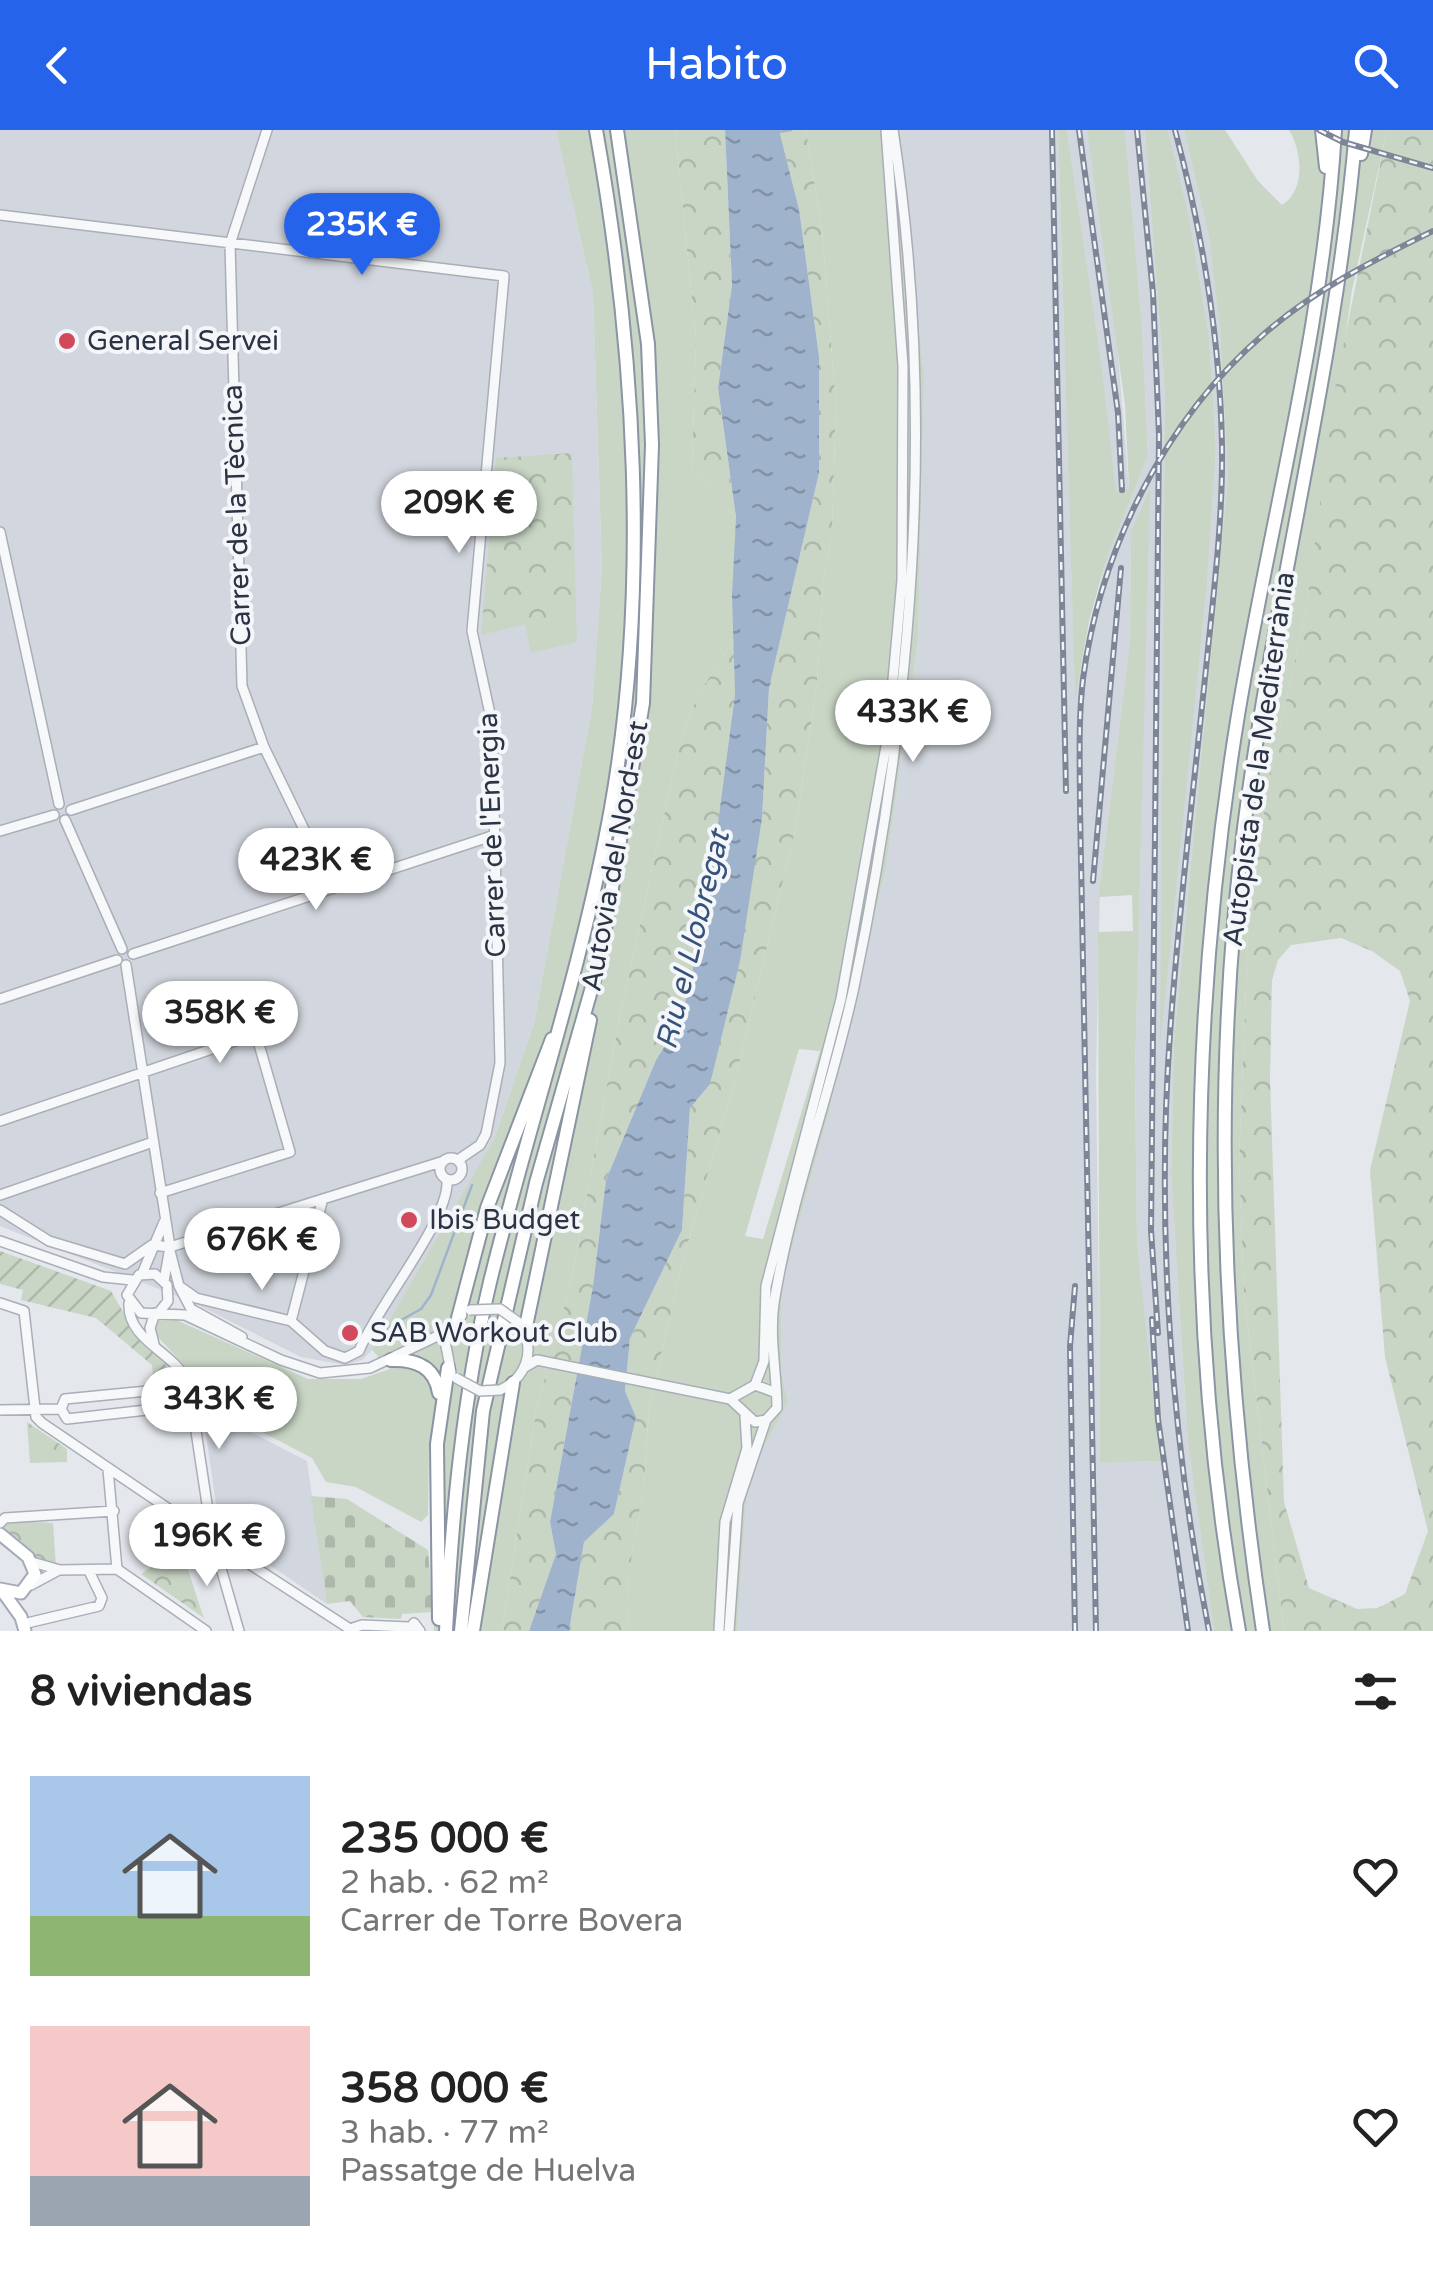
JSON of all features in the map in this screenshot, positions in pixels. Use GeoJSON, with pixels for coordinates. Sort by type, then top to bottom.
{"type":"FeatureCollection","features":[{"type":"Feature","properties":{"kind":"highway","name":"Autovia del Nord-est"},"geometry":{"type":"LineString","coordinates":[[443,1631],[457,1476],[490,1286],[568,1000],[612,804],[632,564],[624,320],[596,130]]}},
{"type":"Feature","properties":{"kind":"highway","name":"Autovia del Nord-est"},"geometry":{"type":"LineString","coordinates":[[461,1631],[474,1480],[489,1380],[536,1183],[600,959],[643,703],[652,539],[648,344],[616,130]]}},
{"type":"Feature","properties":{"kind":"highway"},"geometry":{"type":"LineString","coordinates":[[1322,130],[1329,187]]}},
{"type":"Feature","properties":{"kind":"highway","name":"Autopista de la Mediterrània"},"geometry":{"type":"LineString","coordinates":[[1239,1631],[1216,1461],[1204,1315],[1201,1152],[1207,988],[1230,771],[1306,342],[1335,130]]}},
{"type":"Feature","properties":{"kind":"highway","name":"Autopista de la Mediterrània"},"geometry":{"type":"LineString","coordinates":[[1264,1631],[1242,1486],[1228,1312],[1226,1023],[1239,867],[1257,732],[1348,216],[1356,130]]}},
{"type":"Feature","properties":{"kind":"highway"},"geometry":{"type":"LineString","coordinates":[[1348,216],[1365,130]]}},
{"type":"Feature","properties":{"kind":"highway"},"geometry":{"type":"LineString","coordinates":[[521,1326],[600,959]]}},
{"type":"Feature","properties":{"kind":"highway"},"geometry":{"type":"LineString","coordinates":[[464,1314],[487,1208],[568,1000]]}},
{"type":"Feature","properties":{"kind":"highway"},"geometry":{"type":"LineString","coordinates":[[391,1360],[421,1364],[436,1378],[440,1404],[443,1631]]}},
{"type":"Feature","properties":{"kind":"highway"},"geometry":{"type":"LineString","coordinates":[[440,1404],[452,1373]]}},
{"type":"Feature","properties":{"kind":"highway"},"geometry":{"type":"LineString","coordinates":[[473,1631],[506,1386]]}},
{"type":"Feature","properties":{"kind":"main road"},"geometry":{"type":"LineString","coordinates":[[0,1534],[10,1553],[32,1562],[35,1574],[23,1624]]}},
{"type":"Feature","properties":{"kind":"main road"},"geometry":{"type":"LineString","coordinates":[[1,1590],[15,1594],[29,1588]]}},
{"type":"Feature","properties":{"kind":"main road"},"geometry":{"type":"LineString","coordinates":[[1,1590],[23,1624]]}},
{"type":"Feature","properties":{"kind":"street","name":"Carrer de la Tècnica"},"geometry":{"type":"LineString","coordinates":[[267,130],[230,244],[242,686],[264,748],[332,887]]}},
{"type":"Feature","properties":{"kind":"street"},"geometry":{"type":"LineString","coordinates":[[719,1631],[726,1522],[747,1448],[743,1413],[764,1361],[766,1286],[841,998],[888,735],[902,580],[903,366],[890,130]]}},
{"type":"Feature","properties":{"kind":"street"},"geometry":{"type":"LineString","coordinates":[[729,1631],[738,1503],[766,1420],[776,1408],[773,1306],[853,990],[885,824],[906,653],[915,515],[915,398],[910,285],[890,130]]}},
{"type":"Feature","properties":{"kind":"street"},"geometry":{"type":"LineString","coordinates":[[0,215],[230,244]]}},
{"type":"Feature","properties":{"kind":"street","name":"Carrer de l'Energia"},"geometry":{"type":"LineString","coordinates":[[230,244],[504,276],[472,631],[492,723],[500,1063],[486,1134],[472,1150],[472,1163],[462,1173]]}},
{"type":"Feature","properties":{"kind":"street"},"geometry":{"type":"LineString","coordinates":[[0,532],[59,804],[68,815],[122,949],[164,1220],[179,1286],[192,1309],[256,1348]]}},
{"type":"Feature","properties":{"kind":"street"},"geometry":{"type":"LineString","coordinates":[[0,830],[54,815],[68,815],[264,748]]}},
{"type":"Feature","properties":{"kind":"street"},"geometry":{"type":"LineString","coordinates":[[54,815],[59,804]]}},
{"type":"Feature","properties":{"kind":"street"},"geometry":{"type":"LineString","coordinates":[[0,1000],[495,835]]}},
{"type":"Feature","properties":{"kind":"street"},"geometry":{"type":"LineString","coordinates":[[122,949],[133,954]]}},
{"type":"Feature","properties":{"kind":"street"},"geometry":{"type":"LineString","coordinates":[[0,1120],[256,1034],[290,1152],[160,1193]]}},
{"type":"Feature","properties":{"kind":"street"},"geometry":{"type":"LineString","coordinates":[[0,1195],[153,1142]]}},
{"type":"Feature","properties":{"kind":"street"},"geometry":{"type":"LineString","coordinates":[[0,1210],[35,1234],[125,1264],[152,1245],[170,1249],[444,1161],[458,1160],[472,1150]]}},
{"type":"Feature","properties":{"kind":"street"},"geometry":{"type":"LineString","coordinates":[[422,1170],[445,1177],[462,1173],[458,1160]]}},
{"type":"Feature","properties":{"kind":"street"},"geometry":{"type":"LineString","coordinates":[[179,1286],[214,1304],[292,1321],[334,1356],[345,1358],[359,1351],[371,1322],[448,1196],[444,1161]]}},
{"type":"Feature","properties":{"kind":"street"},"geometry":{"type":"LineString","coordinates":[[292,1321],[322,1202]]}},
{"type":"Feature","properties":{"kind":"street"},"geometry":{"type":"LineString","coordinates":[[164,1220],[128,1299],[134,1325],[176,1364],[190,1390],[211,1532],[239,1631]]}},
{"type":"Feature","properties":{"kind":"street"},"geometry":{"type":"LineString","coordinates":[[0,1241],[101,1276],[155,1274],[164,1281]]}},
{"type":"Feature","properties":{"kind":"street"},"geometry":{"type":"LineString","coordinates":[[170,1249],[164,1281],[168,1296],[185,1315]]}},
{"type":"Feature","properties":{"kind":"street"},"geometry":{"type":"LineString","coordinates":[[74,1250],[141,1314],[185,1315],[320,1372],[370,1368],[448,1331],[464,1314],[500,1309],[521,1326],[529,1349],[538,1360]]}},
{"type":"Feature","properties":{"kind":"street"},"geometry":{"type":"LineString","coordinates":[[154,1346],[150,1328],[168,1296]]}},
{"type":"Feature","properties":{"kind":"street"},"geometry":{"type":"LineString","coordinates":[[0,1304],[24,1311],[34,1404],[42,1423],[182,1518],[211,1532]]}},
{"type":"Feature","properties":{"kind":"street"},"geometry":{"type":"LineString","coordinates":[[448,1331],[444,1352],[452,1373],[480,1391],[506,1386],[538,1360],[730,1399],[743,1413],[766,1420]]}},
{"type":"Feature","properties":{"kind":"street"},"geometry":{"type":"LineString","coordinates":[[419,1346],[444,1352]]}},
{"type":"Feature","properties":{"kind":"street"},"geometry":{"type":"LineString","coordinates":[[526,1366],[529,1349]]}},
{"type":"Feature","properties":{"kind":"street"},"geometry":{"type":"LineString","coordinates":[[0,1410],[34,1404],[60,1409],[67,1418],[182,1406],[184,1397],[178,1388],[65,1399],[60,1409]]}},
{"type":"Feature","properties":{"kind":"street"},"geometry":{"type":"LineString","coordinates":[[730,1399],[750,1388],[774,1392]]}},
{"type":"Feature","properties":{"kind":"street"},"geometry":{"type":"LineString","coordinates":[[147,1400],[184,1397]]}},
{"type":"Feature","properties":{"kind":"street"},"geometry":{"type":"LineString","coordinates":[[108,1468],[117,1569]]}},
{"type":"Feature","properties":{"kind":"street"},"geometry":{"type":"LineString","coordinates":[[113,1494],[118,1484],[129,1482]]}},
{"type":"Feature","properties":{"kind":"street"},"geometry":{"type":"LineString","coordinates":[[0,1523],[5,1518],[114,1511]]}},
{"type":"Feature","properties":{"kind":"street"},"geometry":{"type":"LineString","coordinates":[[219,1551],[352,1630],[362,1625],[408,1629],[416,1623],[420,1631]]}},
{"type":"Feature","properties":{"kind":"street"},"geometry":{"type":"LineString","coordinates":[[32,1562],[60,1570],[117,1569],[206,1631]]}},
{"type":"Feature","properties":{"kind":"street"},"geometry":{"type":"LineString","coordinates":[[29,1588],[60,1570]]}},
{"type":"Feature","properties":{"kind":"street"},"geometry":{"type":"LineString","coordinates":[[23,1624],[96,1608],[102,1598],[89,1570]]}},
{"type":"Feature","properties":{"kind":"shaded area"},"geometry":{"type":"Polygon","coordinates":[[[0,130],[556,130],[593,293],[602,569],[592,708],[534,1024],[495,1137],[372,1350],[362,1360],[345,1365],[301,1357],[194,1303],[0,1226],[0,130]]]}},
{"type":"Feature","properties":{"kind":"shaded area"},"geometry":{"type":"Polygon","coordinates":[[[900,130],[1058,130],[1075,692],[1105,563],[1148,456],[1142,326],[1125,130],[1145,130],[1165,393],[1161,1025],[1207,584],[1216,448],[1209,337],[1189,216],[1168,130],[1184,130],[1209,237],[1220,329],[1228,477],[1174,1041],[1171,1173],[1188,1443],[1214,1631],[737,1631],[748,1476],[788,1403],[781,1371],[781,1289],[828,1115],[886,868],[918,640],[924,379],[900,130]],[[1149,490],[1131,530],[1130,641],[1100,884],[1096,1076],[1101,1463],[1159,1461],[1137,1242],[1135,1072],[1149,490]]]}},
{"type":"Feature","properties":{"kind":"shaded area"},"geometry":{"type":"Polygon","coordinates":[[[1067,130],[1087,130],[1114,305],[1129,490],[1115,493],[1101,360],[1067,130]]]}},
{"type":"Feature","properties":{"kind":"shaded area"},"geometry":{"type":"Polygon","coordinates":[[[202,1407],[307,1461],[327,1604],[220,1531],[202,1407]]]}},
{"type":"Feature","properties":{"kind":"green space"},"geometry":{"type":"Polygon","coordinates":[[[556,130],[675,130],[696,338],[692,470],[736,517],[734,639],[698,695],[681,738],[620,1015],[571,1281],[536,1411],[502,1631],[434,1631],[429,1442],[428,1515],[421,1522],[356,1487],[326,1482],[312,1458],[201,1400],[191,1372],[154,1333],[158,1320],[172,1318],[308,1379],[361,1379],[390,1369],[372,1350],[495,1137],[534,1024],[592,708],[602,569],[593,293],[556,130]]]}},
{"type":"Feature","properties":{"kind":"green space"},"geometry":{"type":"Polygon","coordinates":[[[675,130],[725,130],[732,285],[718,388],[736,517],[692,470],[696,338],[675,130]]]}},
{"type":"Feature","properties":{"kind":"green space"},"geometry":{"type":"Polygon","coordinates":[[[779,130],[806,130],[822,230],[836,406],[832,532],[823,585],[817,682],[796,827],[735,1080],[681,1267],[649,1409],[644,1484],[629,1573],[627,1631],[569,1631],[584,1542],[614,1514],[636,1417],[625,1391],[630,1338],[682,1230],[690,1108],[710,1084],[762,818],[769,688],[819,473],[819,355],[799,209],[779,130]]]}},
{"type":"Feature","properties":{"kind":"green space"},"geometry":{"type":"Polygon","coordinates":[[[806,130],[900,130],[924,379],[918,640],[886,868],[828,1115],[781,1289],[781,1371],[788,1403],[748,1476],[737,1631],[627,1631],[629,1573],[644,1484],[649,1409],[681,1267],[735,1080],[796,827],[817,682],[823,585],[832,532],[836,406],[822,230],[806,130]],[[799,1049],[745,1236],[763,1239],[820,1051],[799,1049]]]}},
{"type":"Feature","properties":{"kind":"green space"},"geometry":{"type":"Polygon","coordinates":[[[1058,130],[1067,130],[1116,492],[1129,489],[1125,405],[1087,130],[1125,130],[1142,326],[1148,456],[1105,563],[1075,699],[1058,130]]]}},
{"type":"Feature","properties":{"kind":"green space"},"geometry":{"type":"Polygon","coordinates":[[[1145,130],[1168,130],[1189,216],[1209,337],[1216,448],[1207,584],[1160,1046],[1165,393],[1145,130]]]}},
{"type":"Feature","properties":{"kind":"green space"},"geometry":{"type":"Polygon","coordinates":[[[1184,130],[1225,130],[1258,181],[1282,205],[1290,199],[1298,181],[1299,159],[1289,130],[1387,130],[1352,290],[1306,610],[1268,783],[1248,934],[1239,1161],[1244,1293],[1284,1631],[1214,1631],[1188,1443],[1171,1173],[1174,1041],[1228,477],[1220,329],[1209,237],[1184,130]]]}},
{"type":"Feature","properties":{"kind":"green space"},"geometry":{"type":"Polygon","coordinates":[[[1387,130],[1433,130],[1433,1631],[1284,1631],[1244,1293],[1239,1161],[1248,934],[1268,783],[1306,610],[1336,382],[1387,130]],[[1341,938],[1291,945],[1278,960],[1272,980],[1270,1079],[1284,1502],[1309,1588],[1357,1609],[1378,1608],[1405,1594],[1428,1531],[1385,1357],[1370,1170],[1410,1001],[1400,971],[1372,951],[1341,938]]]}},
{"type":"Feature","properties":{"kind":"green space"},"geometry":{"type":"Polygon","coordinates":[[[572,453],[576,612],[481,635],[496,458],[572,453]]]}},
{"type":"Feature","properties":{"kind":"green space"},"geometry":{"type":"Polygon","coordinates":[[[1150,488],[1135,1072],[1137,1242],[1160,1461],[1100,1463],[1098,932],[1133,931],[1132,895],[1099,897],[1130,641],[1131,530],[1150,488]]]}},
{"type":"Feature","properties":{"kind":"green space"},"geometry":{"type":"Polygon","coordinates":[[[576,612],[577,642],[531,653],[525,624],[576,612]]]}},
{"type":"Feature","properties":{"kind":"green space"},"geometry":{"type":"Polygon","coordinates":[[[734,639],[735,694],[707,906],[681,1021],[656,1060],[606,1180],[593,1286],[550,1522],[556,1554],[529,1631],[502,1631],[536,1411],[571,1281],[620,1015],[681,738],[698,695],[734,639]]]}},
{"type":"Feature","properties":{"kind":"green space"},"geometry":{"type":"Polygon","coordinates":[[[0,1251],[111,1291],[137,1336],[183,1382],[160,1384],[160,1377],[153,1377],[152,1365],[96,1318],[21,1300],[23,1290],[0,1284],[0,1251]]]}},
{"type":"Feature","properties":{"kind":"green space"},"geometry":{"type":"Polygon","coordinates":[[[27,1422],[67,1449],[67,1462],[30,1463],[27,1422]]]}},
{"type":"Feature","properties":{"kind":"green space"},"geometry":{"type":"Polygon","coordinates":[[[311,1496],[347,1499],[428,1550],[433,1612],[402,1614],[401,1619],[363,1617],[350,1601],[327,1604],[311,1496]]]}},
{"type":"Feature","properties":{"kind":"green space"},"geometry":{"type":"Polygon","coordinates":[[[2,1522],[53,1523],[56,1567],[39,1562],[2,1531],[2,1522]]]}},
{"type":"Feature","properties":{"kind":"green space"},"geometry":{"type":"Polygon","coordinates":[[[181,1547],[202,1613],[204,1618],[141,1574],[181,1547]]]}},
{"type":"Feature","properties":{"kind":"water"},"geometry":{"type":"Polygon","coordinates":[[[725,130],[779,130],[799,209],[819,356],[819,473],[769,688],[762,818],[740,961],[710,1084],[690,1108],[682,1230],[630,1338],[625,1391],[636,1417],[614,1514],[584,1542],[569,1631],[529,1631],[556,1554],[550,1522],[593,1286],[606,1180],[656,1060],[681,1021],[707,906],[735,694],[732,595],[736,517],[718,388],[732,285],[725,130]]]}},
{"type":"Feature","properties":{"kind":"waterway"},"geometry":{"type":"LineString","coordinates":[[777,132],[791,130]]}},
{"type":"Feature","properties":{"kind":"waterway"},"geometry":{"type":"LineString","coordinates":[[376,1340],[376,1334],[421,1309],[431,1295],[472,1185]]}},
{"type":"Feature","properties":{"kind":"railway"},"geometry":{"type":"LineString","coordinates":[[1052,130],[1066,791]]}},
{"type":"Feature","properties":{"kind":"railway"},"geometry":{"type":"LineString","coordinates":[[1079,130],[1118,413],[1122,490]]}},
{"type":"Feature","properties":{"kind":"railway"},"geometry":{"type":"LineString","coordinates":[[1137,130],[1153,293],[1159,435],[1151,1230],[1158,1333]]}},
{"type":"Feature","properties":{"kind":"railway"},"geometry":{"type":"LineString","coordinates":[[1175,130],[1208,286],[1222,445],[1216,573],[1174,986],[1165,1182],[1176,1409],[1209,1631]]}},
{"type":"Feature","properties":{"kind":"railway"},"geometry":{"type":"LineString","coordinates":[[1319,130],[1343,142],[1433,168]]}},
{"type":"Feature","properties":{"kind":"railway"},"geometry":{"type":"LineString","coordinates":[[1096,1631],[1080,760],[1081,695],[1092,631],[1105,583],[1143,490],[1168,446],[1228,368],[1303,303],[1433,231]]}},
{"type":"Feature","properties":{"kind":"railway"},"geometry":{"type":"LineString","coordinates":[[1093,881],[1121,568]]}},
{"type":"Feature","properties":{"kind":"railway"},"geometry":{"type":"LineString","coordinates":[[1075,1286],[1070,1346],[1075,1631]]}},
{"type":"Feature","properties":{"kind":"railway"},"geometry":{"type":"LineString","coordinates":[[1152,1319],[1158,1419],[1188,1631]]}},
{"type":"Feature","properties":{"kind":"place","name":"General Servei"},"geometry":{"type":"Point","coordinates":[67,341]}},
{"type":"Feature","properties":{"kind":"place","name":"Ibis Budget"},"geometry":{"type":"Point","coordinates":[409,1220]}},
{"type":"Feature","properties":{"kind":"place","name":"SAB Workout Club"},"geometry":{"type":"Point","coordinates":[350,1333]}},
{"type":"Feature","properties":{"kind":"water label","name":"Riu el Llobregat"},"geometry":{"type":"Point","coordinates":[693,940]}}]}
